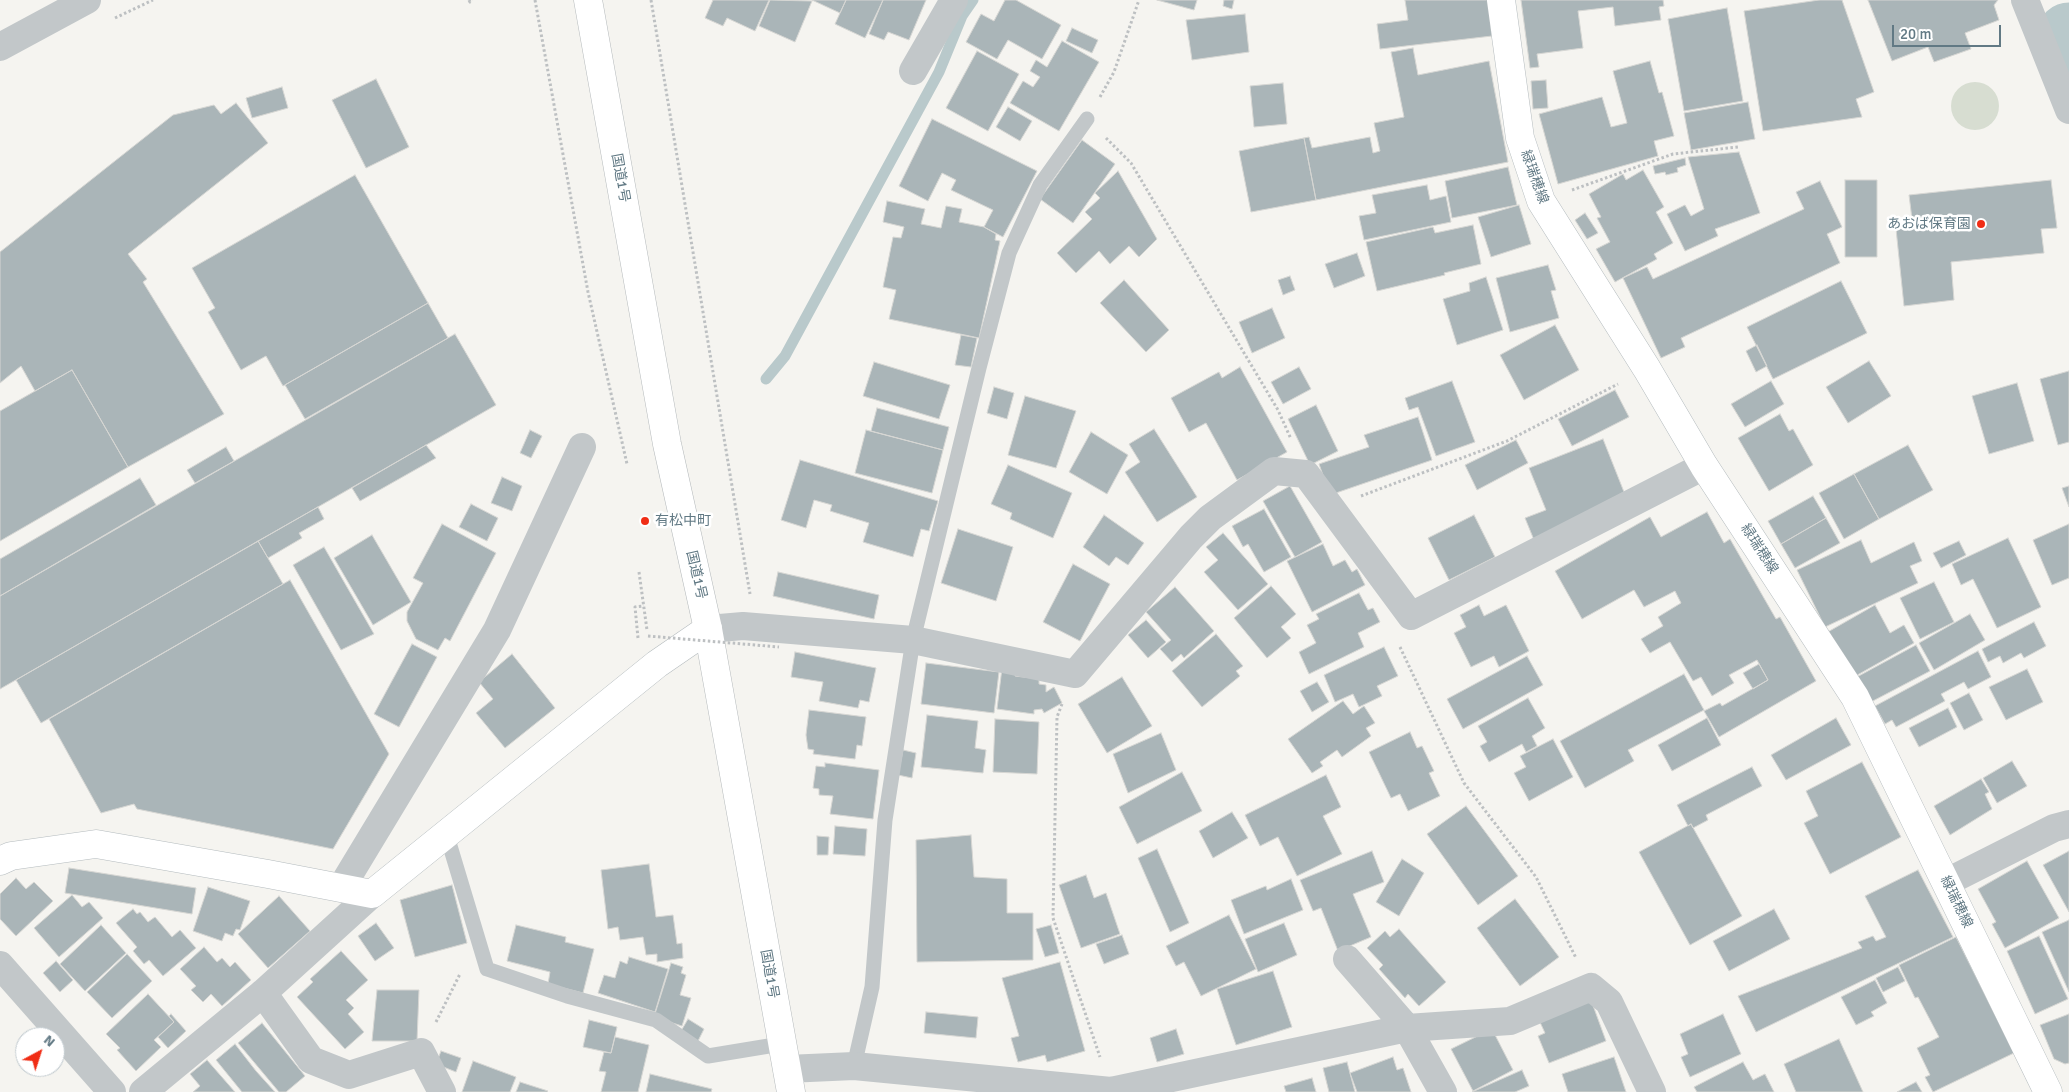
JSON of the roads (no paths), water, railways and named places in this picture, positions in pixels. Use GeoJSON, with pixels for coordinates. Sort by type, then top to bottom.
{"type":"FeatureCollection","features":[{"type":"Feature","properties":{"kind":"main road","name":"国道1号"},"geometry":{"type":"LineString","coordinates":[[588,0],[667,444],[708,629],[786,1068]]}},
{"type":"Feature","properties":{"kind":"main road","name":"緑瑞穂線"},"geometry":{"type":"LineString","coordinates":[[1501,0],[1520,138],[1541,202],[1647,369],[1704,466],[1856,697],[2048,1092]]}},
{"type":"Feature","properties":{"kind":"main road"},"geometry":{"type":"LineString","coordinates":[[0,860],[11,856],[96,844],[372,894],[447,836],[657,664],[708,629]]}},
{"type":"Feature","properties":{"kind":"street"},"geometry":{"type":"LineString","coordinates":[[0,46],[87,0]]}},
{"type":"Feature","properties":{"kind":"street"},"geometry":{"type":"LineString","coordinates":[[913,71],[953,0]]}},
{"type":"Feature","properties":{"kind":"street"},"geometry":{"type":"LineString","coordinates":[[2025,0],[2069,110]]}},
{"type":"Feature","properties":{"kind":"street"},"geometry":{"type":"LineString","coordinates":[[341,888],[497,630],[582,447]]}},
{"type":"Feature","properties":{"kind":"street"},"geometry":{"type":"LineString","coordinates":[[708,629],[743,626],[913,640],[1075,674],[1191,537],[1210,518],[1274,471],[1306,474],[1411,616],[1704,466]]}},
{"type":"Feature","properties":{"kind":"street"},"geometry":{"type":"LineString","coordinates":[[1947,882],[2054,828],[2069,824]]}},
{"type":"Feature","properties":{"kind":"street"},"geometry":{"type":"LineString","coordinates":[[143,1092],[262,993],[372,894]]}},
{"type":"Feature","properties":{"kind":"street"},"geometry":{"type":"LineString","coordinates":[[1347,959],[1407,1028],[1443,1092]]}},
{"type":"Feature","properties":{"kind":"street"},"geometry":{"type":"LineString","coordinates":[[0,965],[112,1092]]}},
{"type":"Feature","properties":{"kind":"street"},"geometry":{"type":"LineString","coordinates":[[786,1068],[854,1066],[1112,1092],[1407,1028],[1510,1021],[1590,987],[1609,1002],[1652,1092]]}},
{"type":"Feature","properties":{"kind":"street"},"geometry":{"type":"LineString","coordinates":[[262,993],[311,1060],[349,1075],[421,1052],[442,1092]]}},
{"type":"Feature","properties":{"kind":"lane"},"geometry":{"type":"LineString","coordinates":[[854,1066],[872,987],[884,820],[913,640],[1009,252],[1040,185],[1087,119]]}},
{"type":"Feature","properties":{"kind":"lane"},"geometry":{"type":"LineString","coordinates":[[447,836],[488,969],[567,996],[656,1020],[708,1056],[786,1068]]}},
{"type":"Feature","properties":{"kind":"waterway"},"geometry":{"type":"LineString","coordinates":[[766,379],[785,356],[939,72],[962,16],[973,0]]}},
{"type":"Feature","properties":{"kind":"waterway"},"geometry":{"type":"LineString","coordinates":[[2069,35],[2064,46],[2069,57]]}},
{"type":"Feature","properties":{"kind":"place","name":"あおば保育園"},"geometry":{"type":"Point","coordinates":[1981,224]}},
{"type":"Feature","properties":{"kind":"place","name":"有松中町"},"geometry":{"type":"Point","coordinates":[645,521]}}]}
